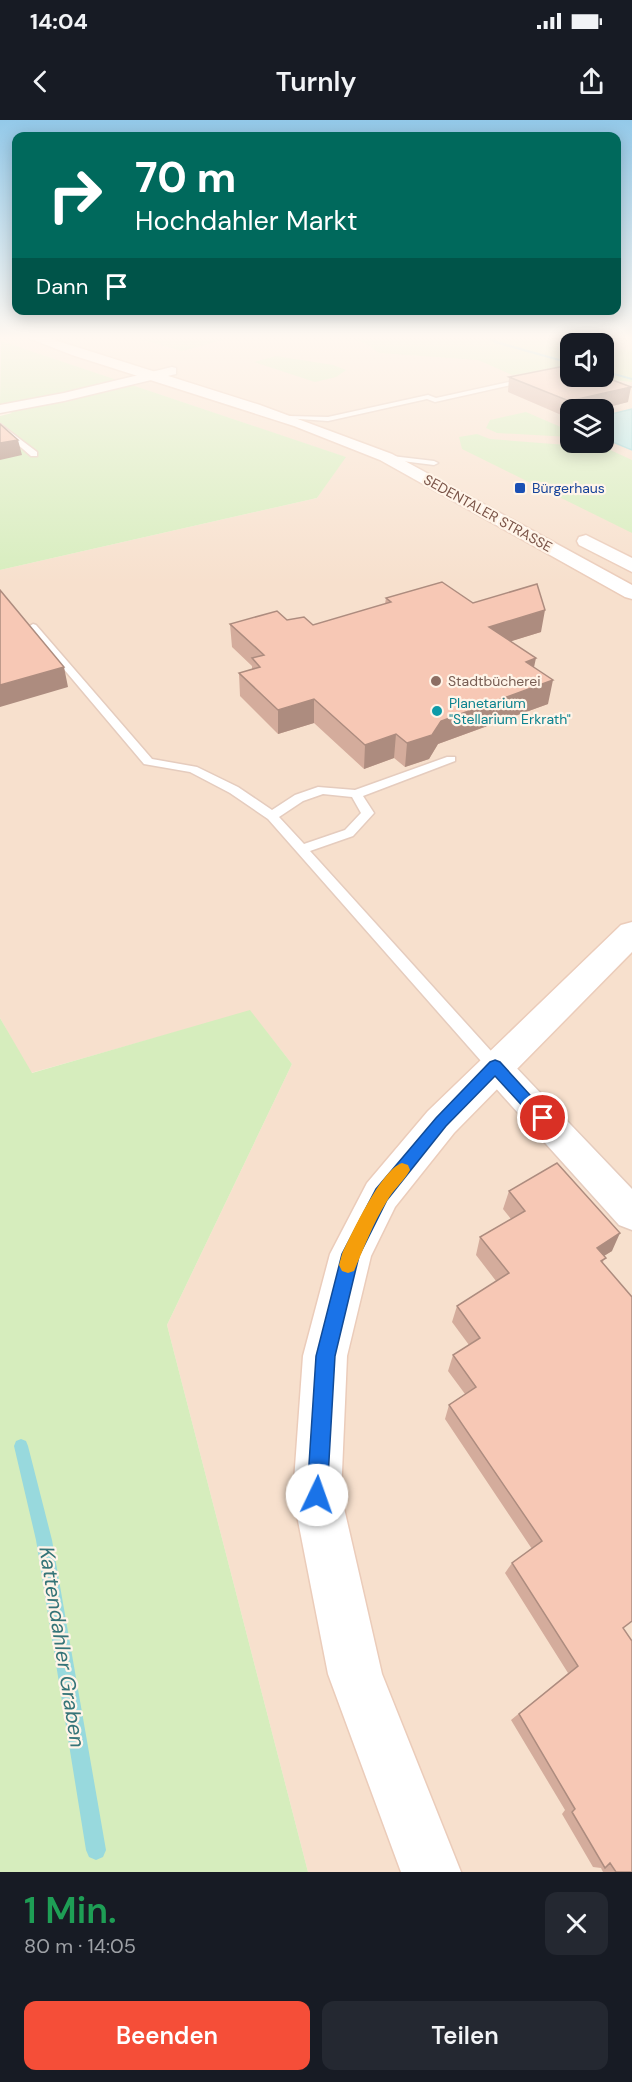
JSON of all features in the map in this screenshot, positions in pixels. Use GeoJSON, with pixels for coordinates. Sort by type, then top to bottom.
{"type":"FeatureCollection","features":[{"type":"Feature","properties":{"kind":"street","name":"SEDENTALER STRASSE"},"geometry":{"type":"LineString","coordinates":[[290,419],[387,457],[631,592]]}},
{"type":"Feature","properties":{"kind":"street","name":"SEDENTALER STRASSE"},"geometry":{"type":"LineString","coordinates":[[328,419],[382,438],[440,466]]}},
{"type":"Feature","properties":{"kind":"street","name":"SEDENTALER STRASSE"},"geometry":{"type":"LineString","coordinates":[[565,530],[632,566]]}},
{"type":"Feature","properties":{"kind":"street"},"geometry":{"type":"LineString","coordinates":[[431,1872],[355,1674],[319,1506],[317,1495],[325,1356],[351,1254],[381,1194],[441,1122],[495,1066],[632,933]]}},
{"type":"Feature","properties":{"kind":"street"},"geometry":{"type":"LineString","coordinates":[[495,1066],[632,1214]]}},
{"type":"Feature","properties":{"kind":"lane"},"geometry":{"type":"LineString","coordinates":[[318,419],[328,419]]}},
{"type":"Feature","properties":{"kind":"lane"},"geometry":{"type":"LineString","coordinates":[[0,426],[34,454]]}},
{"type":"Feature","properties":{"kind":"lane"},"geometry":{"type":"LineString","coordinates":[[387,457],[440,466]]}},
{"type":"Feature","properties":{"kind":"lane"},"geometry":{"type":"LineString","coordinates":[[33,627],[148,762],[194,769],[234,790],[272,816],[495,1066]]}},
{"type":"Feature","properties":{"kind":"lane"},"geometry":{"type":"LineString","coordinates":[[272,816],[299,798],[322,790],[356,794],[451,759]]}},
{"type":"Feature","properties":{"kind":"lane"},"geometry":{"type":"LineString","coordinates":[[302,849],[349,832],[368,813],[356,794]]}},
{"type":"Feature","properties":{"kind":"shaded area"},"geometry":{"type":"Polygon","coordinates":[[[231,419],[560,419],[560,453],[614,453],[614,419],[632,419],[632,1872],[308,1872],[167,1325],[292,1064],[250,1011],[31,1073],[0,1018],[0,570],[317,498],[345,457],[231,419]]]}},
{"type":"Feature","properties":{"kind":"green space"},"geometry":{"type":"Polygon","coordinates":[[[0,419],[232,419],[346,457],[317,498],[0,570],[0,419]]]}},
{"type":"Feature","properties":{"kind":"green space"},"geometry":{"type":"Polygon","coordinates":[[[496,419],[542,419],[560,427],[560,436],[497,433],[486,428],[490,420],[496,419]]]}},
{"type":"Feature","properties":{"kind":"green space"},"geometry":{"type":"Polygon","coordinates":[[[477,434],[490,439],[560,444],[560,453],[614,452],[632,460],[632,533],[462,449],[459,437],[477,434]]]}},
{"type":"Feature","properties":{"kind":"green space"},"geometry":{"type":"Polygon","coordinates":[[[250,1010],[292,1064],[167,1325],[308,1872],[0,1872],[0,1018],[32,1073],[250,1010]]]}},
{"type":"Feature","properties":{"kind":"water"},"geometry":{"type":"Polygon","coordinates":[[[614,419],[632,419],[632,450],[614,443],[614,419]]]}},
{"type":"Feature","properties":{"kind":"building"},"geometry":{"type":"Polygon","coordinates":[[[0,424],[18,440],[0,443],[0,424]]]}},
{"type":"Feature","properties":{"kind":"building"},"geometry":{"type":"Polygon","coordinates":[[[442,582],[473,603],[537,584],[545,610],[489,627],[536,658],[526,662],[553,680],[441,721],[432,735],[407,743],[396,734],[365,745],[314,699],[278,710],[239,673],[260,667],[252,658],[264,655],[230,624],[277,611],[287,620],[304,617],[313,625],[391,602],[386,598],[442,582]]]}},
{"type":"Feature","properties":{"kind":"building"},"geometry":{"type":"Polygon","coordinates":[[[0,590],[64,667],[0,685],[0,590]]]}},
{"type":"Feature","properties":{"kind":"building"},"geometry":{"type":"Polygon","coordinates":[[[557,1163],[620,1233],[597,1248],[606,1258],[601,1261],[632,1297],[632,1621],[623,1628],[632,1641],[632,1872],[616,1872],[610,1863],[605,1868],[572,1812],[575,1809],[519,1714],[578,1666],[512,1563],[542,1541],[449,1405],[476,1387],[453,1355],[480,1338],[457,1306],[509,1273],[480,1237],[525,1211],[509,1191],[557,1163]]]}},
{"type":"Feature","properties":{"kind":"waterway","name":"Kattendahler Graben"},"geometry":{"type":"LineString","coordinates":[[21,1446],[44,1540],[96,1850]]}},
{"type":"Feature","properties":{"kind":"slow traffic"},"geometry":{"type":"LineString","coordinates":[[348,1265],[351,1254],[381,1194],[402,1170]]}},
{"type":"Feature","properties":{"kind":"place","name":"Bürgerhaus"},"geometry":{"type":"Point","coordinates":[520,488]}},
{"type":"Feature","properties":{"kind":"place","name":"Stadtbücherei"},"geometry":{"type":"Point","coordinates":[436,681]}},
{"type":"Feature","properties":{"kind":"place","name":"Planetarium \"Stellarium Erkrath\""},"geometry":{"type":"Point","coordinates":[437,711]}},
{"type":"Feature","properties":{"kind":"route"},"geometry":{"type":"LineString","coordinates":[[317,1495],[325,1356],[351,1254],[381,1194],[441,1122],[495,1066],[543,1118]]}}]}
